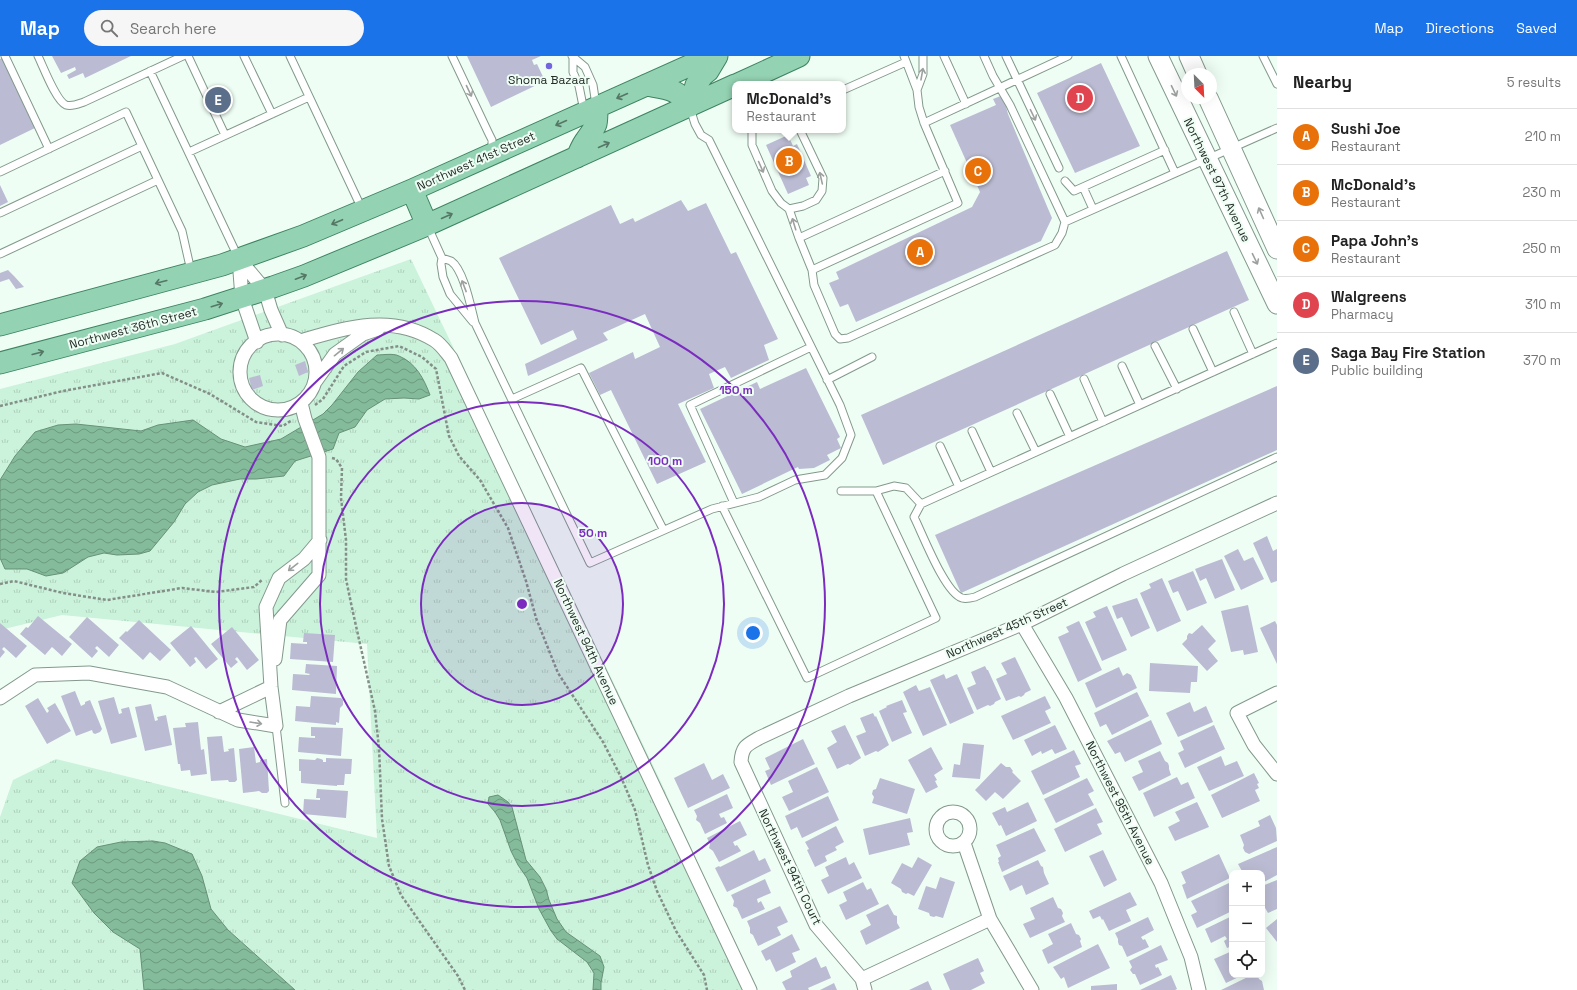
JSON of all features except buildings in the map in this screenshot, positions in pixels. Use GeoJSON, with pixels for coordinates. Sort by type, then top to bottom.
{"type":"FeatureCollection","features":[{"type":"Feature","properties":{"kind":"main road"},"geometry":{"type":"LineString","coordinates":[[690,106],[696,85],[717,56]]}},
{"type":"Feature","properties":{"kind":"main road"},"geometry":{"type":"LineString","coordinates":[[743,81],[774,61],[799,56]]}},
{"type":"Feature","properties":{"kind":"main road","name":"Northwest 41st Street"},"geometry":{"type":"LineString","coordinates":[[239,259],[363,212],[646,85],[698,58]]}},
{"type":"Feature","properties":{"kind":"main road"},"geometry":{"type":"LineString","coordinates":[[646,85],[677,92],[690,106]]}},
{"type":"Feature","properties":{"kind":"main road"},"geometry":{"type":"LineString","coordinates":[[265,290],[348,259],[427,225],[732,87]]}},
{"type":"Feature","properties":{"kind":"main road"},"geometry":{"type":"LineString","coordinates":[[577,157],[597,122],[590,110]]}},
{"type":"Feature","properties":{"kind":"main road"},"geometry":{"type":"LineString","coordinates":[[412,190],[427,225]]}},
{"type":"Feature","properties":{"kind":"main road"},"geometry":{"type":"LineString","coordinates":[[0,325],[192,274],[239,259]]}},
{"type":"Feature","properties":{"kind":"main road","name":"Northwest 36th Street"},"geometry":{"type":"LineString","coordinates":[[0,363],[163,320],[265,290]]}},
{"type":"Feature","properties":{"kind":"street","name":"Northwest 97th Avenue"},"geometry":{"type":"LineString","coordinates":[[1158,56],[1277,304]]}},
{"type":"Feature","properties":{"kind":"street"},"geometry":{"type":"LineString","coordinates":[[1189,56],[1194,68]]}},
{"type":"Feature","properties":{"kind":"street","name":"Northwest 97th Avenue"},"geometry":{"type":"LineString","coordinates":[[1211,104],[1277,249]]}},
{"type":"Feature","properties":{"kind":"street"},"geometry":{"type":"LineString","coordinates":[[239,259],[265,290],[271,310],[282,334]]}},
{"type":"Feature","properties":{"kind":"street"},"geometry":{"type":"LineString","coordinates":[[239,259],[242,298],[257,342]]}},
{"type":"Feature","properties":{"kind":"street"},"geometry":{"type":"LineString","coordinates":[[271,687],[280,620],[319,575],[319,457],[304,412],[315,382],[335,354],[363,334],[391,324]]}},
{"type":"Feature","properties":{"kind":"street","name":"Northwest 94th Avenue"},"geometry":{"type":"LineString","coordinates":[[300,341],[334,331],[366,325],[391,324],[415,331],[435,341],[452,358],[750,990]]}},
{"type":"Feature","properties":{"kind":"street"},"geometry":{"type":"LineString","coordinates":[[304,412],[290,409],[277,411],[265,409],[254,402],[245,393],[241,381],[240,368],[243,356],[251,346],[261,338],[273,334],[282,334],[292,337],[307,347],[314,358],[316,370],[315,382]]}},
{"type":"Feature","properties":{"kind":"street","name":"Northwest 45th Street"},"geometry":{"type":"LineString","coordinates":[[741,757],[745,746],[759,738],[849,696],[1022,624],[1123,574],[1277,503]]}},
{"type":"Feature","properties":{"kind":"street"},"geometry":{"type":"LineString","coordinates":[[0,698],[36,675],[89,673],[167,686],[238,720],[276,726],[271,687],[266,607],[280,578],[304,559],[320,540]]}},
{"type":"Feature","properties":{"kind":"street","name":"Northwest 95th Avenue"},"geometry":{"type":"LineString","coordinates":[[1022,624],[1066,698],[1161,883],[1190,957],[1199,990]]}},
{"type":"Feature","properties":{"kind":"street"},"geometry":{"type":"LineString","coordinates":[[219,712],[271,687]]}},
{"type":"Feature","properties":{"kind":"street"},"geometry":{"type":"LineString","coordinates":[[1277,693],[1237,713],[1254,745],[1277,774]]}},
{"type":"Feature","properties":{"kind":"street","name":"Northwest 94th Court"},"geometry":{"type":"LineString","coordinates":[[741,757],[741,762],[816,925],[863,985]]}},
{"type":"Feature","properties":{"kind":"street"},"geometry":{"type":"LineString","coordinates":[[964,843],[990,919],[1032,990]]}},
{"type":"Feature","properties":{"kind":"street"},"geometry":{"type":"LineString","coordinates":[[863,985],[990,919]]}},
{"type":"Feature","properties":{"kind":"lane"},"geometry":{"type":"LineString","coordinates":[[5,56],[49,149]]}},
{"type":"Feature","properties":{"kind":"lane"},"geometry":{"type":"LineString","coordinates":[[38,56],[57,96],[63,104],[67,105],[74,105],[84,102],[183,56]]}},
{"type":"Feature","properties":{"kind":"lane"},"geometry":{"type":"LineString","coordinates":[[188,56],[225,135]]}},
{"type":"Feature","properties":{"kind":"lane"},"geometry":{"type":"LineString","coordinates":[[244,56],[272,114]]}},
{"type":"Feature","properties":{"kind":"lane"},"geometry":{"type":"LineString","coordinates":[[290,56],[363,212]]}},
{"type":"Feature","properties":{"kind":"lane"},"geometry":{"type":"LineString","coordinates":[[452,56],[492,140],[492,154]]}},
{"type":"Feature","properties":{"kind":"lane"},"geometry":{"type":"LineString","coordinates":[[573,56],[585,67],[593,85],[590,110]]}},
{"type":"Feature","properties":{"kind":"lane"},"geometry":{"type":"LineString","coordinates":[[573,56],[573,72],[590,110]]}},
{"type":"Feature","properties":{"kind":"lane"},"geometry":{"type":"LineString","coordinates":[[917,90],[923,74],[923,56]]}},
{"type":"Feature","properties":{"kind":"lane"},"geometry":{"type":"LineString","coordinates":[[944,56],[966,104]]}},
{"type":"Feature","properties":{"kind":"lane"},"geometry":{"type":"LineString","coordinates":[[752,133],[752,145],[772,191],[781,203],[789,209],[798,238],[812,270],[814,285],[835,334],[840,339],[848,338],[1054,244],[1062,233],[1065,222],[1014,112],[984,56]]}},
{"type":"Feature","properties":{"kind":"lane"},"geometry":{"type":"LineString","coordinates":[[1006,56],[1058,168]]}},
{"type":"Feature","properties":{"kind":"lane"},"geometry":{"type":"LineString","coordinates":[[924,123],[1068,56]]}},
{"type":"Feature","properties":{"kind":"lane"},"geometry":{"type":"LineString","coordinates":[[1121,56],[1175,173]]}},
{"type":"Feature","properties":{"kind":"lane"},"geometry":{"type":"LineString","coordinates":[[1263,56],[1277,84]]}},
{"type":"Feature","properties":{"kind":"lane"},"geometry":{"type":"LineString","coordinates":[[812,270],[958,203],[924,123],[919,107],[917,90],[905,59],[846,88]]}},
{"type":"Feature","properties":{"kind":"lane"},"geometry":{"type":"LineString","coordinates":[[150,71],[239,259]]}},
{"type":"Feature","properties":{"kind":"lane"},"geometry":{"type":"LineString","coordinates":[[189,152],[309,97]]}},
{"type":"Feature","properties":{"kind":"lane"},"geometry":{"type":"LineString","coordinates":[[427,225],[442,258],[441,264],[443,277],[450,294],[474,323],[590,563],[663,529],[712,509],[759,497],[795,480],[825,474],[842,458],[851,435],[840,405],[709,140],[700,135],[690,106]]}},
{"type":"Feature","properties":{"kind":"lane"},"geometry":{"type":"LineString","coordinates":[[0,172],[126,112],[182,231],[192,274]]}},
{"type":"Feature","properties":{"kind":"lane"},"geometry":{"type":"LineString","coordinates":[[1065,222],[1277,128]]}},
{"type":"Feature","properties":{"kind":"lane"},"geometry":{"type":"LineString","coordinates":[[789,209],[803,206],[816,200],[822,191],[823,178],[801,133]]}},
{"type":"Feature","properties":{"kind":"lane"},"geometry":{"type":"LineString","coordinates":[[0,213],[142,146]]}},
{"type":"Feature","properties":{"kind":"lane"},"geometry":{"type":"LineString","coordinates":[[1065,181],[1074,191],[1165,150]]}},
{"type":"Feature","properties":{"kind":"lane"},"geometry":{"type":"LineString","coordinates":[[798,238],[945,171]]}},
{"type":"Feature","properties":{"kind":"lane"},"geometry":{"type":"LineString","coordinates":[[0,254],[158,180]]}},
{"type":"Feature","properties":{"kind":"lane"},"geometry":{"type":"LineString","coordinates":[[1083,187],[1093,209]]}},
{"type":"Feature","properties":{"kind":"lane"},"geometry":{"type":"LineString","coordinates":[[442,258],[451,261],[456,267],[466,288],[474,323]]}},
{"type":"Feature","properties":{"kind":"lane"},"geometry":{"type":"LineString","coordinates":[[1234,312],[1253,354]]}},
{"type":"Feature","properties":{"kind":"lane"},"geometry":{"type":"LineString","coordinates":[[1193,329],[1213,372]]}},
{"type":"Feature","properties":{"kind":"lane"},"geometry":{"type":"LineString","coordinates":[[1277,343],[921,504],[914,517],[945,582],[954,594],[963,599],[975,597],[1277,458]]}},
{"type":"Feature","properties":{"kind":"lane"},"geometry":{"type":"LineString","coordinates":[[1155,346],[1177,388]]}},
{"type":"Feature","properties":{"kind":"lane"},"geometry":{"type":"LineString","coordinates":[[734,503],[690,405],[811,347]]}},
{"type":"Feature","properties":{"kind":"lane"},"geometry":{"type":"LineString","coordinates":[[827,380],[872,357]]}},
{"type":"Feature","properties":{"kind":"lane"},"geometry":{"type":"LineString","coordinates":[[1122,366],[1140,405]]}},
{"type":"Feature","properties":{"kind":"lane"},"geometry":{"type":"LineString","coordinates":[[512,400],[581,368],[663,529]]}},
{"type":"Feature","properties":{"kind":"lane"},"geometry":{"type":"LineString","coordinates":[[1084,379],[1103,422]]}},
{"type":"Feature","properties":{"kind":"lane"},"geometry":{"type":"LineString","coordinates":[[1050,394],[1070,437]]}},
{"type":"Feature","properties":{"kind":"lane"},"geometry":{"type":"LineString","coordinates":[[1017,413],[1036,452]]}},
{"type":"Feature","properties":{"kind":"lane"},"geometry":{"type":"LineString","coordinates":[[972,431],[991,472]]}},
{"type":"Feature","properties":{"kind":"lane"},"geometry":{"type":"LineString","coordinates":[[940,446],[959,487]]}},
{"type":"Feature","properties":{"kind":"lane"},"geometry":{"type":"LineString","coordinates":[[841,491],[876,491],[894,486],[906,488],[921,504]]}},
{"type":"Feature","properties":{"kind":"lane"},"geometry":{"type":"LineString","coordinates":[[722,506],[807,678],[936,618],[876,491]]}},
{"type":"Feature","properties":{"kind":"lane"},"geometry":{"type":"LineString","coordinates":[[276,726],[285,803]]}},
{"type":"Feature","properties":{"kind":"path"},"geometry":{"type":"LineString","coordinates":[[0,406],[63,391],[162,373],[210,394],[256,422],[283,426],[323,399],[344,366],[366,352],[399,346],[422,357],[436,369],[449,436],[459,456],[480,480],[508,528],[526,581],[536,618],[558,673],[603,742],[621,777],[635,810],[648,865],[657,891],[676,931],[704,975],[707,990]]}},
{"type":"Feature","properties":{"kind":"path"},"geometry":{"type":"LineString","coordinates":[[319,457],[336,459],[342,468],[341,498],[346,540],[346,579],[375,711],[379,748],[382,819],[389,866],[401,895],[458,976],[465,990]]}},
{"type":"Feature","properties":{"kind":"path"},"geometry":{"type":"LineString","coordinates":[[0,584],[14,581],[63,593],[107,600],[182,588],[216,592],[254,587],[265,578]]}},
{"type":"Feature","properties":{"kind":"green space"},"geometry":{"type":"Polygon","coordinates":[[[411,259],[659,778],[756,990],[0,990],[0,817],[13,780],[56,759],[377,838],[367,644],[62,615],[0,630],[0,389],[175,344],[411,259]]]}},
{"type":"Feature","properties":{"kind":"water"},"geometry":{"type":"Polygon","coordinates":[[[391,354],[405,359],[419,372],[430,395],[419,399],[385,399],[367,410],[355,427],[339,433],[333,449],[295,461],[284,476],[240,479],[212,485],[198,492],[185,504],[174,522],[150,551],[139,554],[117,555],[104,553],[88,557],[63,573],[46,576],[27,569],[5,569],[0,558],[0,480],[15,456],[35,432],[58,425],[76,424],[141,431],[158,425],[193,420],[221,439],[245,447],[281,439],[323,414],[358,372],[377,355],[391,354]]]}},
{"type":"Feature","properties":{"kind":"water"},"geometry":{"type":"Polygon","coordinates":[[[498,795],[512,807],[526,860],[540,877],[557,919],[566,932],[600,956],[604,967],[601,990],[593,990],[594,973],[587,962],[557,939],[539,909],[527,878],[511,851],[500,820],[488,804],[489,797],[498,795]]]}},
{"type":"Feature","properties":{"kind":"water"},"geometry":{"type":"Polygon","coordinates":[[[153,841],[165,843],[192,854],[202,876],[211,909],[228,930],[295,990],[144,990],[140,949],[113,932],[94,913],[72,883],[80,861],[97,847],[121,842],[153,841]]]}},
{"type":"Feature","properties":{"kind":"place","name":"Shoma Bazaar"},"geometry":{"type":"Point","coordinates":[549,66]}},
{"type":"Feature","properties":{"kind":"place","name":"Walgreens"},"geometry":{"type":"Point","coordinates":[1080,98]}},
{"type":"Feature","properties":{"kind":"place","name":"Saga Bay Fire Station"},"geometry":{"type":"Point","coordinates":[218,100]}},
{"type":"Feature","properties":{"kind":"place","name":"McDonald's"},"geometry":{"type":"Point","coordinates":[789,161]}},
{"type":"Feature","properties":{"kind":"place","name":"Papa John's"},"geometry":{"type":"Point","coordinates":[978,171]}},
{"type":"Feature","properties":{"kind":"place","name":"Sushi Joe"},"geometry":{"type":"Point","coordinates":[920,252]}}]}
